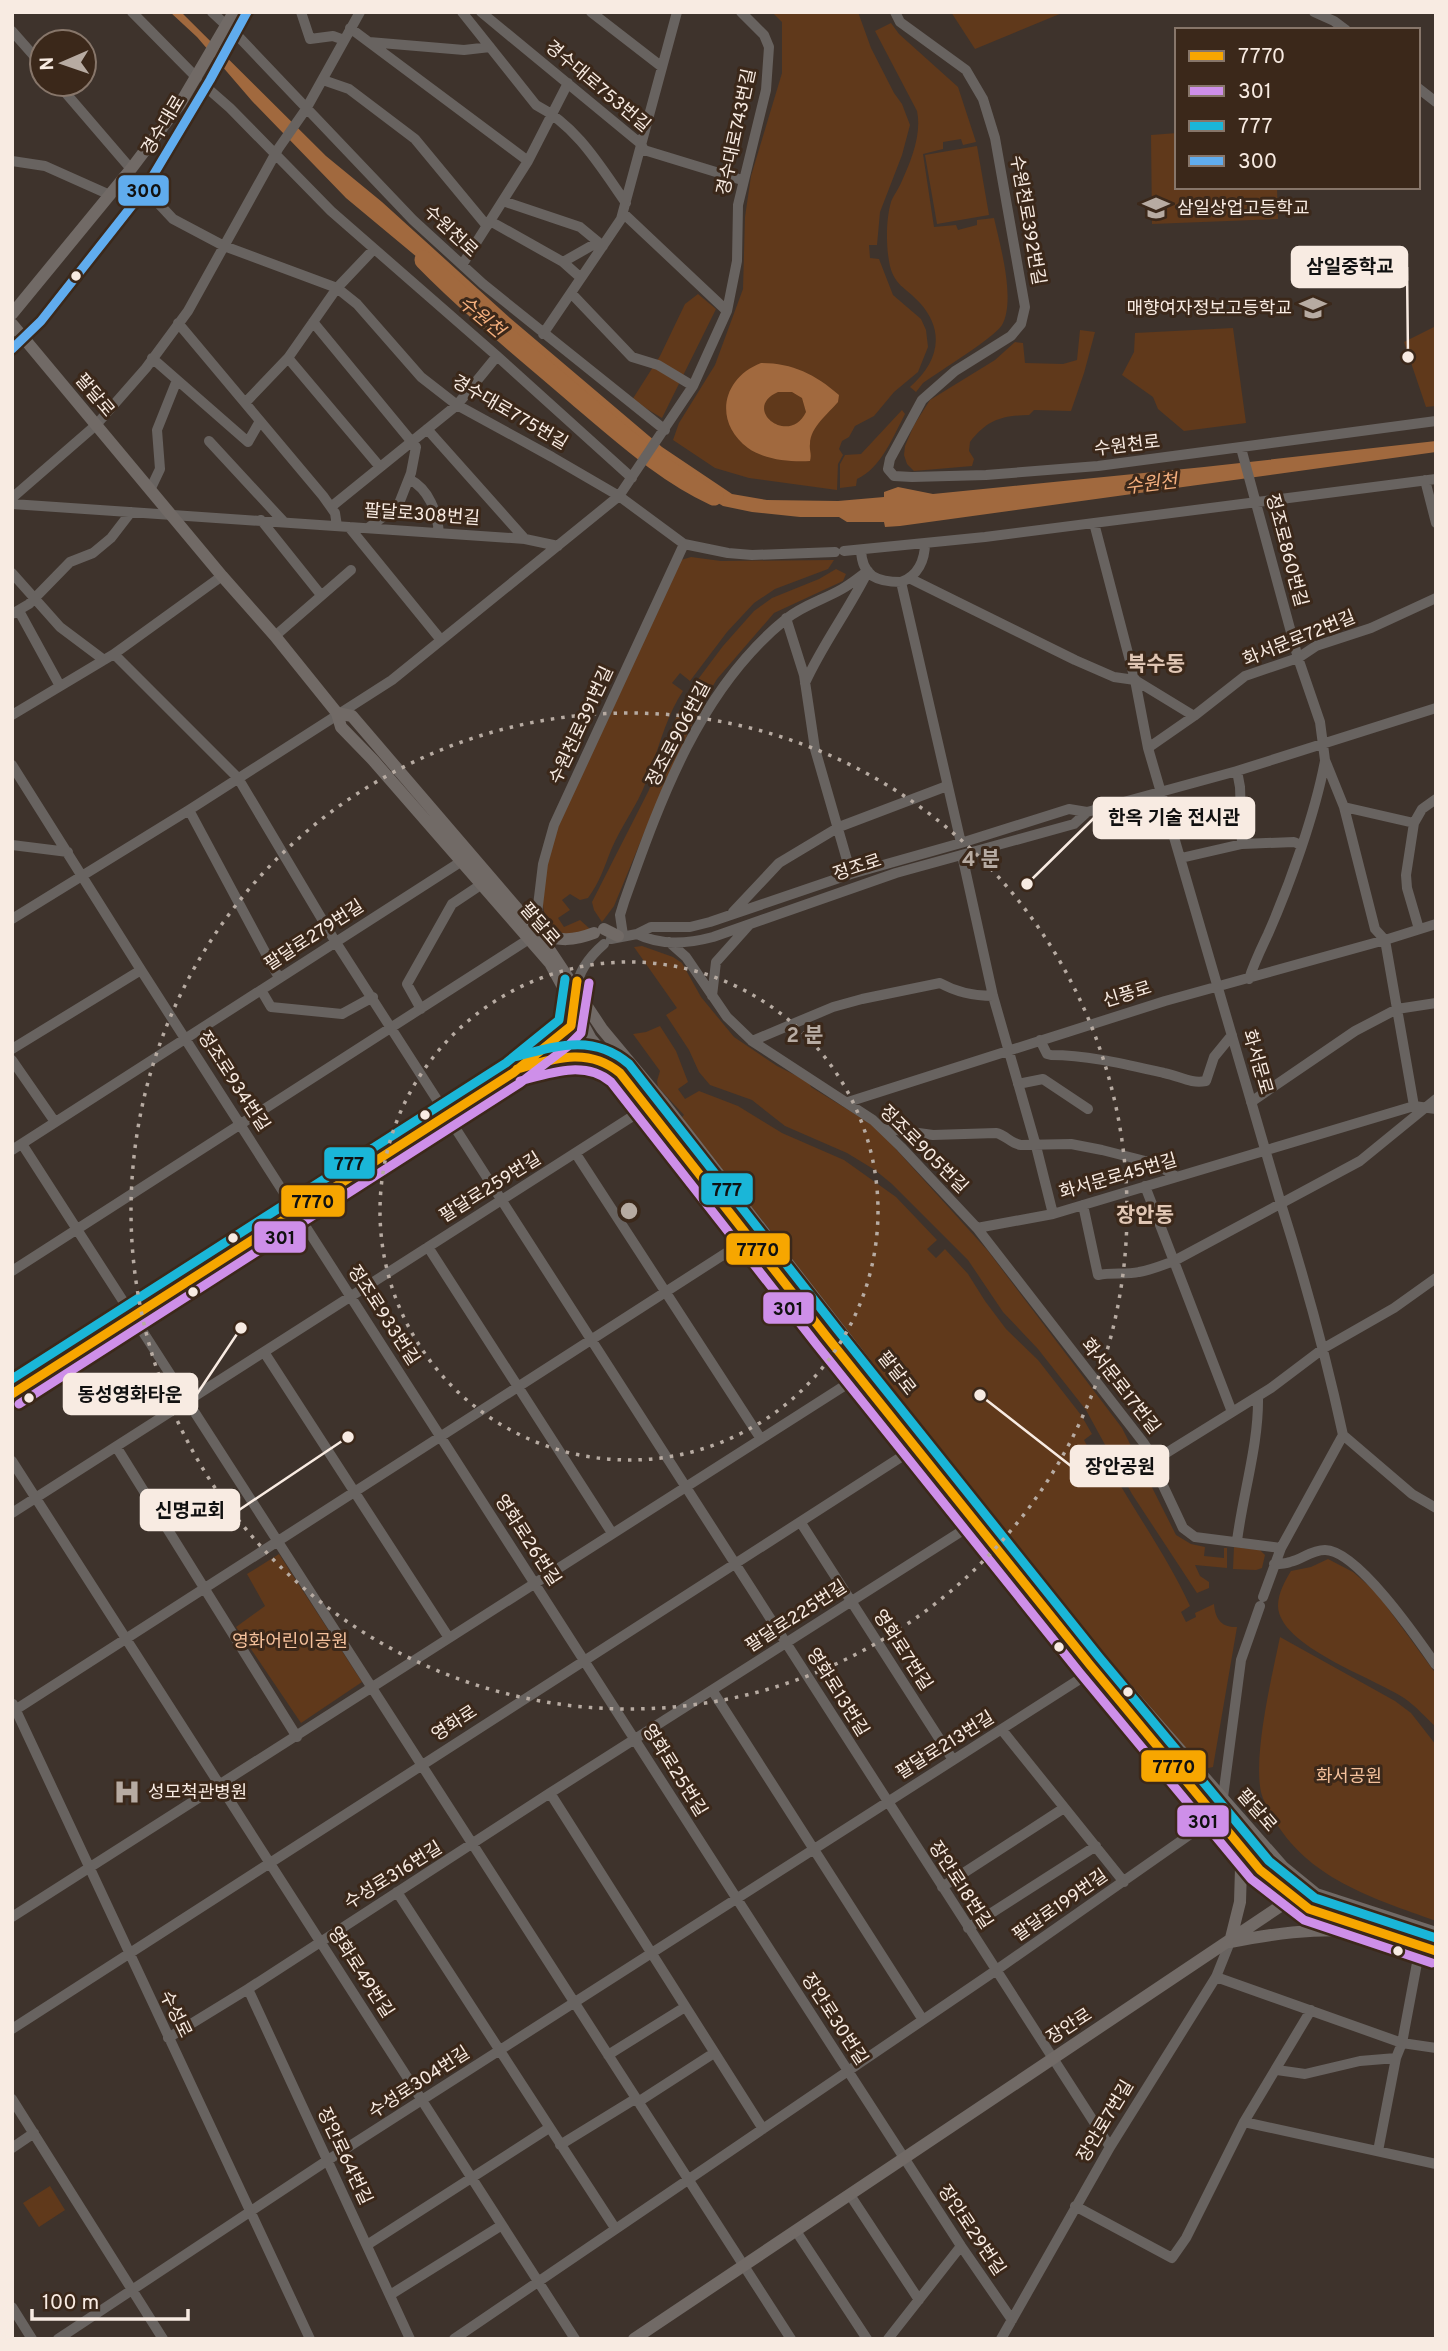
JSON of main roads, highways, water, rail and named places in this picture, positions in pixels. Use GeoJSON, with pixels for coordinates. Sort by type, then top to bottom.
{"type":"FeatureCollection","features":[{"type":"Feature","properties":{"kind":"main road"},"geometry":{"type":"LineString","coordinates":[[230,32],[234,12]]}},
{"type":"Feature","properties":{"kind":"main road"},"geometry":{"type":"LineString","coordinates":[[204,79],[230,32],[247,12]]}},
{"type":"Feature","properties":{"kind":"main road","name":"경수대로"},"geometry":{"type":"LineString","coordinates":[[12,314],[131,169],[180,104],[204,79]]}},
{"type":"Feature","properties":{"kind":"main road","name":"경수대로"},"geometry":{"type":"LineString","coordinates":[[12,349],[41,321],[145,188],[204,79]]}},
{"type":"Feature","properties":{"kind":"main road","name":"팔달로"},"geometry":{"type":"LineString","coordinates":[[12,324],[275,636],[337,713],[341,727],[482,884],[533,933],[591,1039],[751,1237],[915,1448],[1260,1870],[1309,1909],[1436,1951]]}},
{"type":"Feature","properties":{"kind":"main road","name":"팔달로"},"geometry":{"type":"LineString","coordinates":[[337,713],[352,716],[533,933],[576,988],[602,1029],[662,1101],[932,1449],[1103,1662],[1283,1867],[1316,1894],[1436,1933]]}},
{"type":"Feature","properties":{"kind":"main road"},"geometry":{"type":"LineString","coordinates":[[533,933],[560,941],[609,936]]}},
{"type":"Feature","properties":{"kind":"main road"},"geometry":{"type":"LineString","coordinates":[[517,1069],[554,1059],[576,1058],[601,1060],[621,1073]]}},
{"type":"Feature","properties":{"kind":"main road"},"geometry":{"type":"LineString","coordinates":[[1232,1837],[1241,1868],[1240,1902],[1230,1942],[1276,1933],[1327,1928],[1374,1932]]}},
{"type":"Feature","properties":{"kind":"main road","name":"장안로"},"geometry":{"type":"LineString","coordinates":[[634,2339],[1052,2057],[1230,1942],[1307,1887]]}},
{"type":"Feature","properties":{"kind":"water"},"geometry":{"type":"Polygon","coordinates":[[[170,12],[181,12],[326,156],[382,202],[510,318],[662,447],[732,494],[767,500],[838,501],[884,497],[884,492],[898,487],[933,494],[1436,441],[1436,452],[900,526],[885,527],[884,522],[847,522],[839,517],[800,517],[752,512],[723,506],[698,491],[346,198],[252,101],[197,37],[170,12]]]}},
{"type":"Feature","properties":{"kind":"water"},"geometry":{"type":"Polygon","coordinates":[[[761,363],[783,365],[812,376],[839,395],[838,402],[813,432],[810,461],[770,458],[748,448],[737,437],[726,414],[727,401],[738,379],[761,363]],[[778,392],[768,399],[764,407],[766,415],[780,426],[799,422],[806,412],[802,398],[792,392],[778,392]]]}},
{"type":"Feature","properties":{"kind":"waterway","name":"수원천"},"geometry":{"type":"LineString","coordinates":[[424,260],[481,314],[628,439],[678,476],[714,496]]}},
{"type":"Feature","properties":{"kind":"place","name":"삼일상업고등학교"},"geometry":{"type":"Point","coordinates":[1156,208]}},
{"type":"Feature","properties":{"kind":"place","name":"매향여자정보고등학교"},"geometry":{"type":"Point","coordinates":[1313,308]}},
{"type":"Feature","properties":{"kind":"place","name":"삼일중학교"},"geometry":{"type":"Point","coordinates":[1408,357]}},
{"type":"Feature","properties":{"kind":"place","name":"한옥 기술 전시관"},"geometry":{"type":"Point","coordinates":[1027,884]}},
{"type":"Feature","properties":{"kind":"place","name":"동성영화타운"},"geometry":{"type":"Point","coordinates":[241,1328]}},
{"type":"Feature","properties":{"kind":"place","name":"장안공원"},"geometry":{"type":"Point","coordinates":[980,1395]}},
{"type":"Feature","properties":{"kind":"place","name":"신명교회"},"geometry":{"type":"Point","coordinates":[348,1437]}},
{"type":"Feature","properties":{"kind":"place","name":"성모척관병원"},"geometry":{"type":"Point","coordinates":[127,1792]}},
{"type":"Feature","properties":{"kind":"district","name":"북수동"},"geometry":{"type":"Point","coordinates":[1156,664]}},
{"type":"Feature","properties":{"kind":"district","name":"장안동"},"geometry":{"type":"Point","coordinates":[1145,1215]}},
{"type":"Feature","properties":{"kind":"park label","name":"영화어린이공원"},"geometry":{"type":"Point","coordinates":[290,1641]}},
{"type":"Feature","properties":{"kind":"park label","name":"화서공원"},"geometry":{"type":"Point","coordinates":[1349,1776]}}]}
